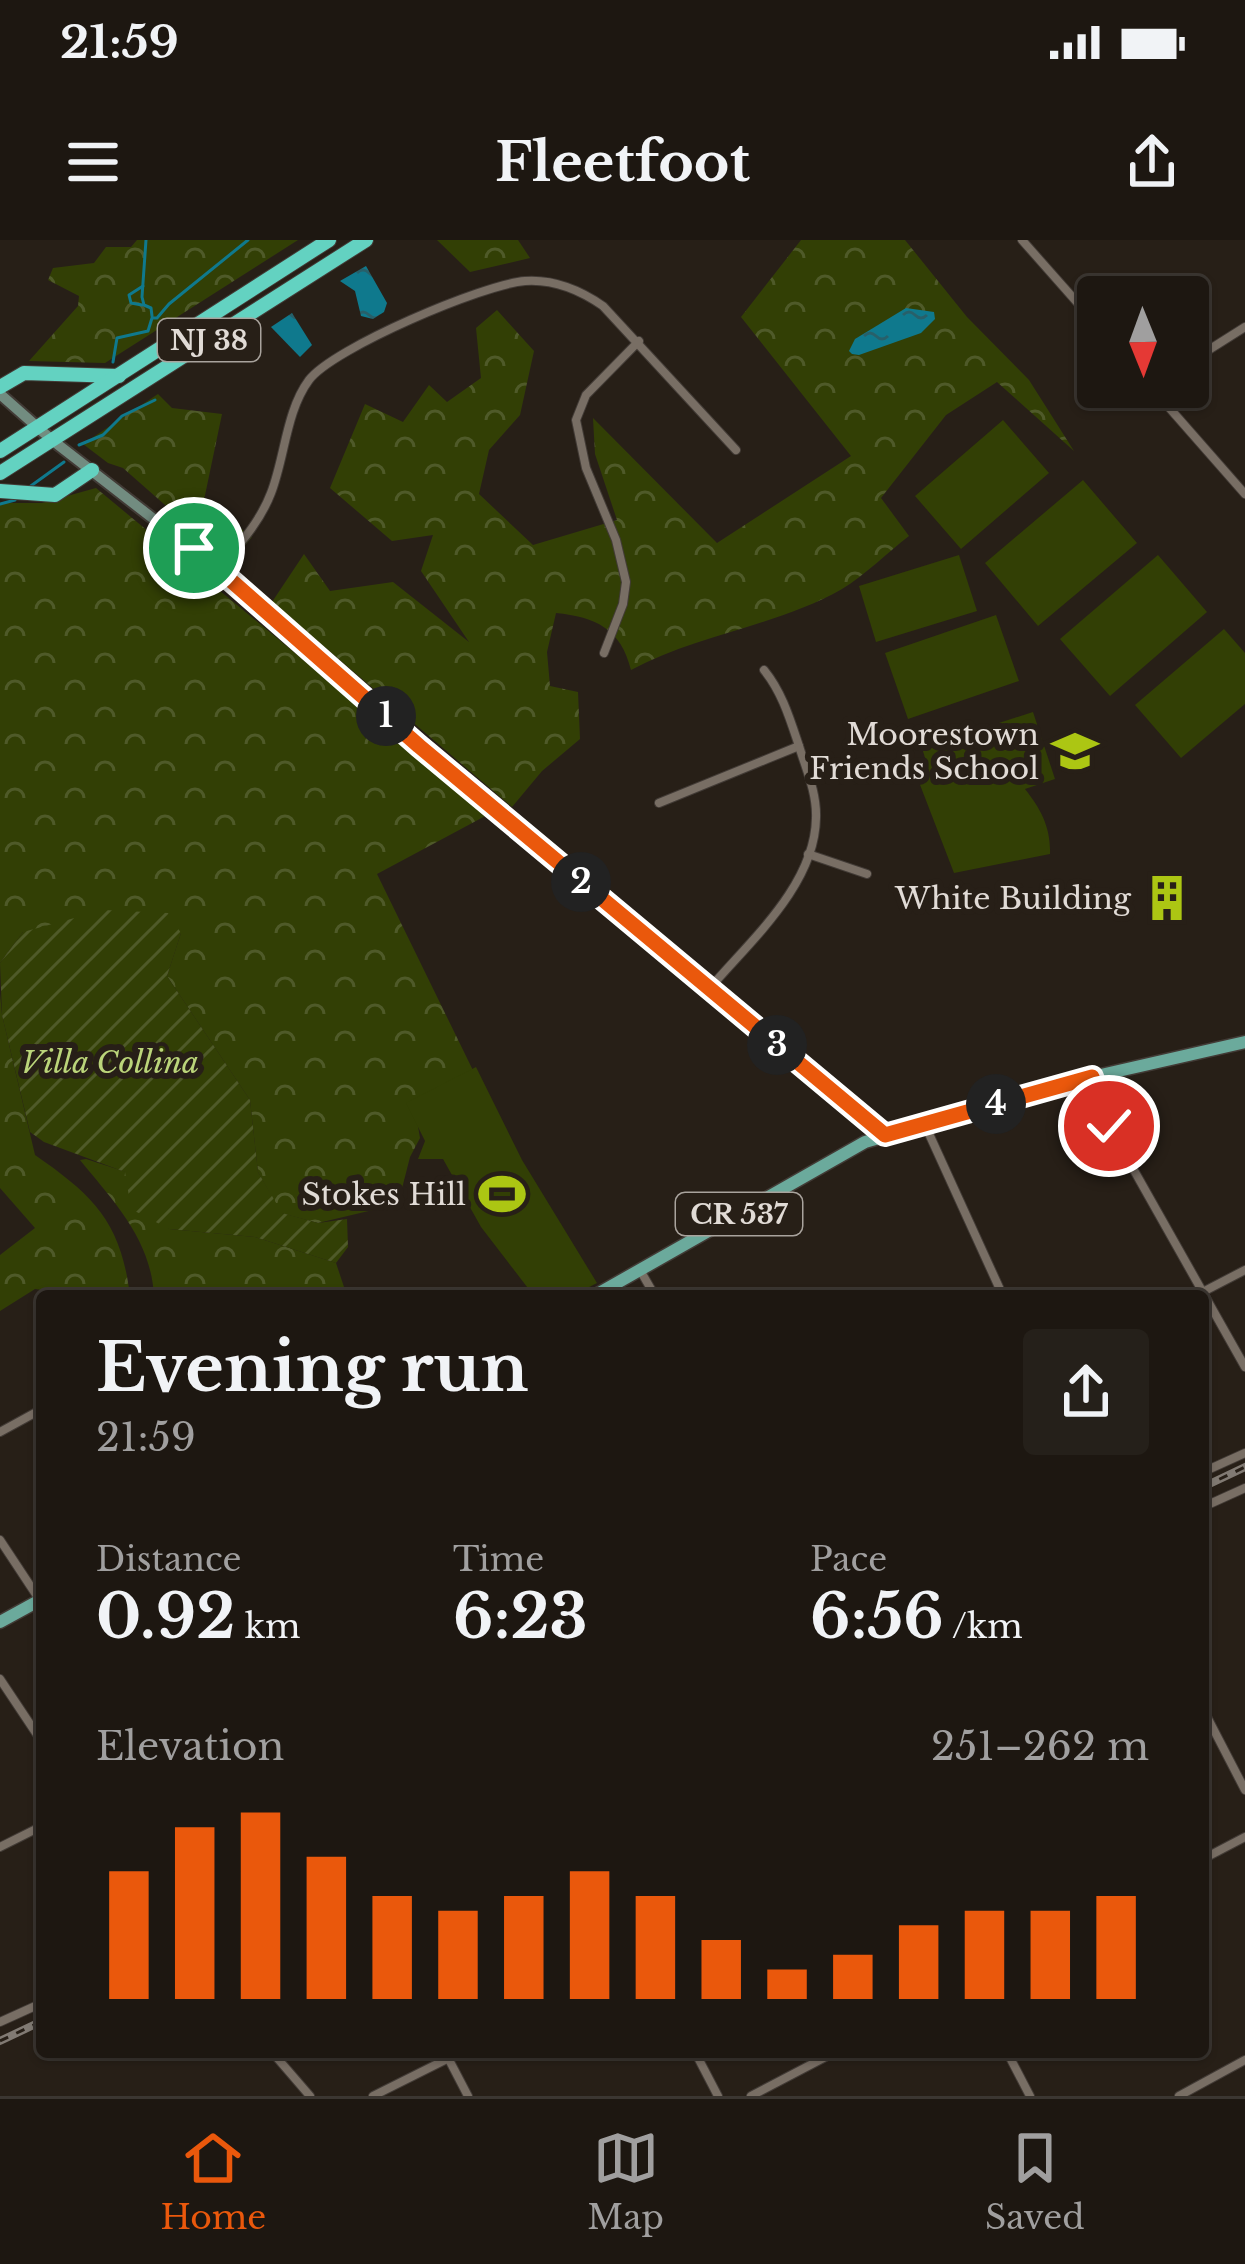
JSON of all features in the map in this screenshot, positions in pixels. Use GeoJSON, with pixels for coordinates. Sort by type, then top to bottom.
{"type":"FeatureCollection","features":[{"type":"Feature","properties":{"kind":"highway","name":"NJ 38"},"geometry":{"type":"LineString","coordinates":[[0,452],[329,240]]}},
{"type":"Feature","properties":{"kind":"highway","name":"NJ 38"},"geometry":{"type":"LineString","coordinates":[[0,473],[366,240]]}},
{"type":"Feature","properties":{"kind":"highway"},"geometry":{"type":"LineString","coordinates":[[0,391],[16,376],[34,373],[119,376]]}},
{"type":"Feature","properties":{"kind":"highway"},"geometry":{"type":"LineString","coordinates":[[0,491],[55,495],[92,470]]}},
{"type":"Feature","properties":{"kind":"main road"},"geometry":{"type":"LineString","coordinates":[[0,391],[52,440],[219,569],[419,746],[885,1135]]}},
{"type":"Feature","properties":{"kind":"main road","name":"CR 537"},"geometry":{"type":"LineString","coordinates":[[605,1290],[885,1135],[1092,1077],[1245,1042]]}},
{"type":"Feature","properties":{"kind":"main road"},"geometry":{"type":"LineString","coordinates":[[0,1622],[36,1603]]}},
{"type":"Feature","properties":{"kind":"street"},"geometry":{"type":"LineString","coordinates":[[1038,240],[1025,243],[1077,302]]}},
{"type":"Feature","properties":{"kind":"street"},"geometry":{"type":"LineString","coordinates":[[219,569],[264,508],[304,388],[321,366],[346,350],[481,292],[523,281],[550,282],[603,305],[736,450]]}},
{"type":"Feature","properties":{"kind":"street"},"geometry":{"type":"LineString","coordinates":[[1209,350],[1245,327]]}},
{"type":"Feature","properties":{"kind":"street"},"geometry":{"type":"LineString","coordinates":[[604,653],[626,582],[616,540],[586,468],[576,420],[586,394],[639,341]]}},
{"type":"Feature","properties":{"kind":"street"},"geometry":{"type":"LineString","coordinates":[[1170,408],[1245,494]]}},
{"type":"Feature","properties":{"kind":"street"},"geometry":{"type":"LineString","coordinates":[[709,989],[789,893],[808,854],[817,814],[799,746],[778,690],[764,670]]}},
{"type":"Feature","properties":{"kind":"street"},"geometry":{"type":"LineString","coordinates":[[659,803],[799,746]]}},
{"type":"Feature","properties":{"kind":"street"},"geometry":{"type":"LineString","coordinates":[[808,854],[867,874]]}},
{"type":"Feature","properties":{"kind":"street"},"geometry":{"type":"LineString","coordinates":[[1092,1077],[1109,1126],[1197,1290]]}},
{"type":"Feature","properties":{"kind":"street"},"geometry":{"type":"LineString","coordinates":[[924,1124],[1000,1290]]}},
{"type":"Feature","properties":{"kind":"street"},"geometry":{"type":"LineString","coordinates":[[640,1270],[652,1290]]}},
{"type":"Feature","properties":{"kind":"street"},"geometry":{"type":"LineString","coordinates":[[1207,1290],[1245,1270]]}},
{"type":"Feature","properties":{"kind":"street"},"geometry":{"type":"LineString","coordinates":[[1209,1310],[1245,1367]]}},
{"type":"Feature","properties":{"kind":"street"},"geometry":{"type":"LineString","coordinates":[[0,1432],[36,1411]]}},
{"type":"Feature","properties":{"kind":"street"},"geometry":{"type":"LineString","coordinates":[[1209,1469],[1245,1453]]}},
{"type":"Feature","properties":{"kind":"street"},"geometry":{"type":"LineString","coordinates":[[1209,1504],[1245,1488]]}},
{"type":"Feature","properties":{"kind":"street"},"geometry":{"type":"LineString","coordinates":[[0,1540],[36,1593]]}},
{"type":"Feature","properties":{"kind":"street"},"geometry":{"type":"LineString","coordinates":[[0,1679],[36,1733]]}},
{"type":"Feature","properties":{"kind":"street"},"geometry":{"type":"LineString","coordinates":[[1209,1721],[1245,1790]]}},
{"type":"Feature","properties":{"kind":"street"},"geometry":{"type":"LineString","coordinates":[[0,1847],[36,1829]]}},
{"type":"Feature","properties":{"kind":"street"},"geometry":{"type":"LineString","coordinates":[[1209,1856],[1245,1837]]}},
{"type":"Feature","properties":{"kind":"street"},"geometry":{"type":"LineString","coordinates":[[0,2022],[36,2005]]}},
{"type":"Feature","properties":{"kind":"street"},"geometry":{"type":"LineString","coordinates":[[277,2058],[310,2096]]}},
{"type":"Feature","properties":{"kind":"street"},"geometry":{"type":"LineString","coordinates":[[374,2096],[441,2058]]}},
{"type":"Feature","properties":{"kind":"street"},"geometry":{"type":"LineString","coordinates":[[448,2058],[468,2096]]}},
{"type":"Feature","properties":{"kind":"street"},"geometry":{"type":"LineString","coordinates":[[698,2058],[718,2096]]}},
{"type":"Feature","properties":{"kind":"street"},"geometry":{"type":"LineString","coordinates":[[751,2096],[824,2058]]}},
{"type":"Feature","properties":{"kind":"street"},"geometry":{"type":"LineString","coordinates":[[1010,2058],[1030,2096]]}},
{"type":"Feature","properties":{"kind":"street"},"geometry":{"type":"LineString","coordinates":[[1179,2096],[1245,2060]]}},
{"type":"Feature","properties":{"kind":"green space"},"geometry":{"type":"Polygon","coordinates":[[[137,240],[298,240],[105,363],[29,361],[78,306],[79,296],[48,280],[53,268],[94,263],[106,247],[131,247],[137,240]]]}},
{"type":"Feature","properties":{"kind":"green space"},"geometry":{"type":"Polygon","coordinates":[[[437,240],[518,240],[530,258],[470,272],[437,240]]]}},
{"type":"Feature","properties":{"kind":"green space"},"geometry":{"type":"Polygon","coordinates":[[[801,240],[905,240],[967,317],[1029,380],[1074,451],[997,382],[946,415],[881,498],[909,536],[842,589],[631,670],[621,644],[605,628],[556,613],[547,652],[550,686],[578,692],[580,739],[542,771],[512,807],[272,602],[304,554],[330,591],[393,582],[469,642],[421,571],[433,535],[392,541],[330,488],[365,404],[403,422],[429,385],[447,402],[481,378],[476,328],[497,310],[534,351],[520,415],[489,450],[479,494],[533,545],[617,520],[595,454],[593,418],[717,543],[851,456],[741,317],[801,240]]]}},
{"type":"Feature","properties":{"kind":"green space"},"geometry":{"type":"Polygon","coordinates":[[[158,394],[172,408],[222,414],[204,500],[252,537],[231,563],[123,468],[83,444],[158,394]]]}},
{"type":"Feature","properties":{"kind":"green space"},"geometry":{"type":"Polygon","coordinates":[[[1003,420],[1049,473],[961,549],[915,496],[1003,420]]]}},
{"type":"Feature","properties":{"kind":"green space"},"geometry":{"type":"Polygon","coordinates":[[[1083,480],[1137,543],[1038,626],[985,563],[1083,480]]]}},
{"type":"Feature","properties":{"kind":"green space"},"geometry":{"type":"Polygon","coordinates":[[[96,488],[489,814],[377,874],[486,1097],[415,1109],[420,1138],[398,1204],[318,1223],[281,1213],[258,1172],[250,1100],[167,976],[181,933],[23,932],[0,963],[0,503],[42,503],[96,488]]]}},
{"type":"Feature","properties":{"kind":"green space"},"geometry":{"type":"Polygon","coordinates":[[[959,555],[977,611],[876,642],[859,586],[959,555]]]}},
{"type":"Feature","properties":{"kind":"green space"},"geometry":{"type":"Polygon","coordinates":[[[1158,555],[1207,612],[1110,696],[1060,639],[1158,555]]]}},
{"type":"Feature","properties":{"kind":"green space"},"geometry":{"type":"Polygon","coordinates":[[[996,615],[1019,681],[908,719],[885,653],[996,615]]]}},
{"type":"Feature","properties":{"kind":"green space"},"geometry":{"type":"Polygon","coordinates":[[[1224,629],[1245,653],[1245,704],[1181,758],[1135,705],[1224,629]]]}},
{"type":"Feature","properties":{"kind":"green space"},"geometry":{"type":"Polygon","coordinates":[[[1033,712],[1055,779],[1025,789],[1044,819],[1050,854],[954,873],[917,777],[929,771],[922,748],[1033,712]]]}},
{"type":"Feature","properties":{"kind":"green space","name":"Villa Collina"},"geometry":{"type":"Polygon","coordinates":[[[104,910],[168,913],[181,933],[167,976],[250,1100],[258,1172],[282,1213],[318,1223],[347,1219],[348,1247],[336,1263],[255,1237],[169,1229],[131,1209],[125,1172],[44,1142],[30,1132],[2,1015],[0,963],[23,932],[104,910]]]}},
{"type":"Feature","properties":{"kind":"green space"},"geometry":{"type":"Polygon","coordinates":[[[0,993],[35,1155],[101,1213],[120,1249],[129,1290],[35,1289],[0,1311],[0,1255],[35,1228],[0,1188],[0,993]]]}},
{"type":"Feature","properties":{"kind":"green space","name":"Stokes Hill"},"geometry":{"type":"Polygon","coordinates":[[[476,1067],[522,1160],[597,1283],[584,1290],[529,1290],[481,1227],[443,1159],[418,1159],[425,1141],[406,1103],[476,1067]]]}},
{"type":"Feature","properties":{"kind":"green space"},"geometry":{"type":"Polygon","coordinates":[[[80,1160],[126,1172],[169,1229],[255,1237],[336,1263],[345,1290],[153,1290],[138,1239],[80,1160]]]}},
{"type":"Feature","properties":{"kind":"water"},"geometry":{"type":"Polygon","coordinates":[[[366,266],[387,303],[384,312],[373,319],[361,316],[355,291],[340,281],[366,266]]]}},
{"type":"Feature","properties":{"kind":"water"},"geometry":{"type":"Polygon","coordinates":[[[906,308],[934,312],[935,319],[921,333],[859,355],[849,351],[855,339],[906,308]]]}},
{"type":"Feature","properties":{"kind":"water"},"geometry":{"type":"Polygon","coordinates":[[[292,313],[312,345],[300,357],[271,327],[292,313]]]}},
{"type":"Feature","properties":{"kind":"waterway"},"geometry":{"type":"LineString","coordinates":[[146,240],[142,297],[152,316]]}},
{"type":"Feature","properties":{"kind":"waterway"},"geometry":{"type":"LineString","coordinates":[[113,362],[117,338],[148,331],[152,318],[248,240]]}},
{"type":"Feature","properties":{"kind":"waterway"},"geometry":{"type":"LineString","coordinates":[[142,305],[131,303],[129,295],[143,286]]}},
{"type":"Feature","properties":{"kind":"waterway"},"geometry":{"type":"LineString","coordinates":[[79,445],[103,435],[122,416],[155,400]]}},
{"type":"Feature","properties":{"kind":"waterway"},"geometry":{"type":"LineString","coordinates":[[28,488],[64,462]]}},
{"type":"Feature","properties":{"kind":"waterway"},"geometry":{"type":"LineString","coordinates":[[0,504],[15,500]]}},
{"type":"Feature","properties":{"kind":"railway"},"geometry":{"type":"LineString","coordinates":[[1209,1484],[1245,1467]]}},
{"type":"Feature","properties":{"kind":"railway"},"geometry":{"type":"LineString","coordinates":[[0,2041],[36,2024]]}},
{"type":"Feature","properties":{"kind":"place","name":"Moorestown Friends School"},"geometry":{"type":"Point","coordinates":[1075,751]}},
{"type":"Feature","properties":{"kind":"place","name":"White Building"},"geometry":{"type":"Point","coordinates":[1167,898]}},
{"type":"Feature","properties":{"kind":"place","name":"Stokes Hill"},"geometry":{"type":"Point","coordinates":[502,1194]}},
{"type":"Feature","properties":{"kind":"route"},"geometry":{"type":"LineString","coordinates":[[194,548],[419,746],[885,1135],[1092,1077],[1109,1126]]}}]}
